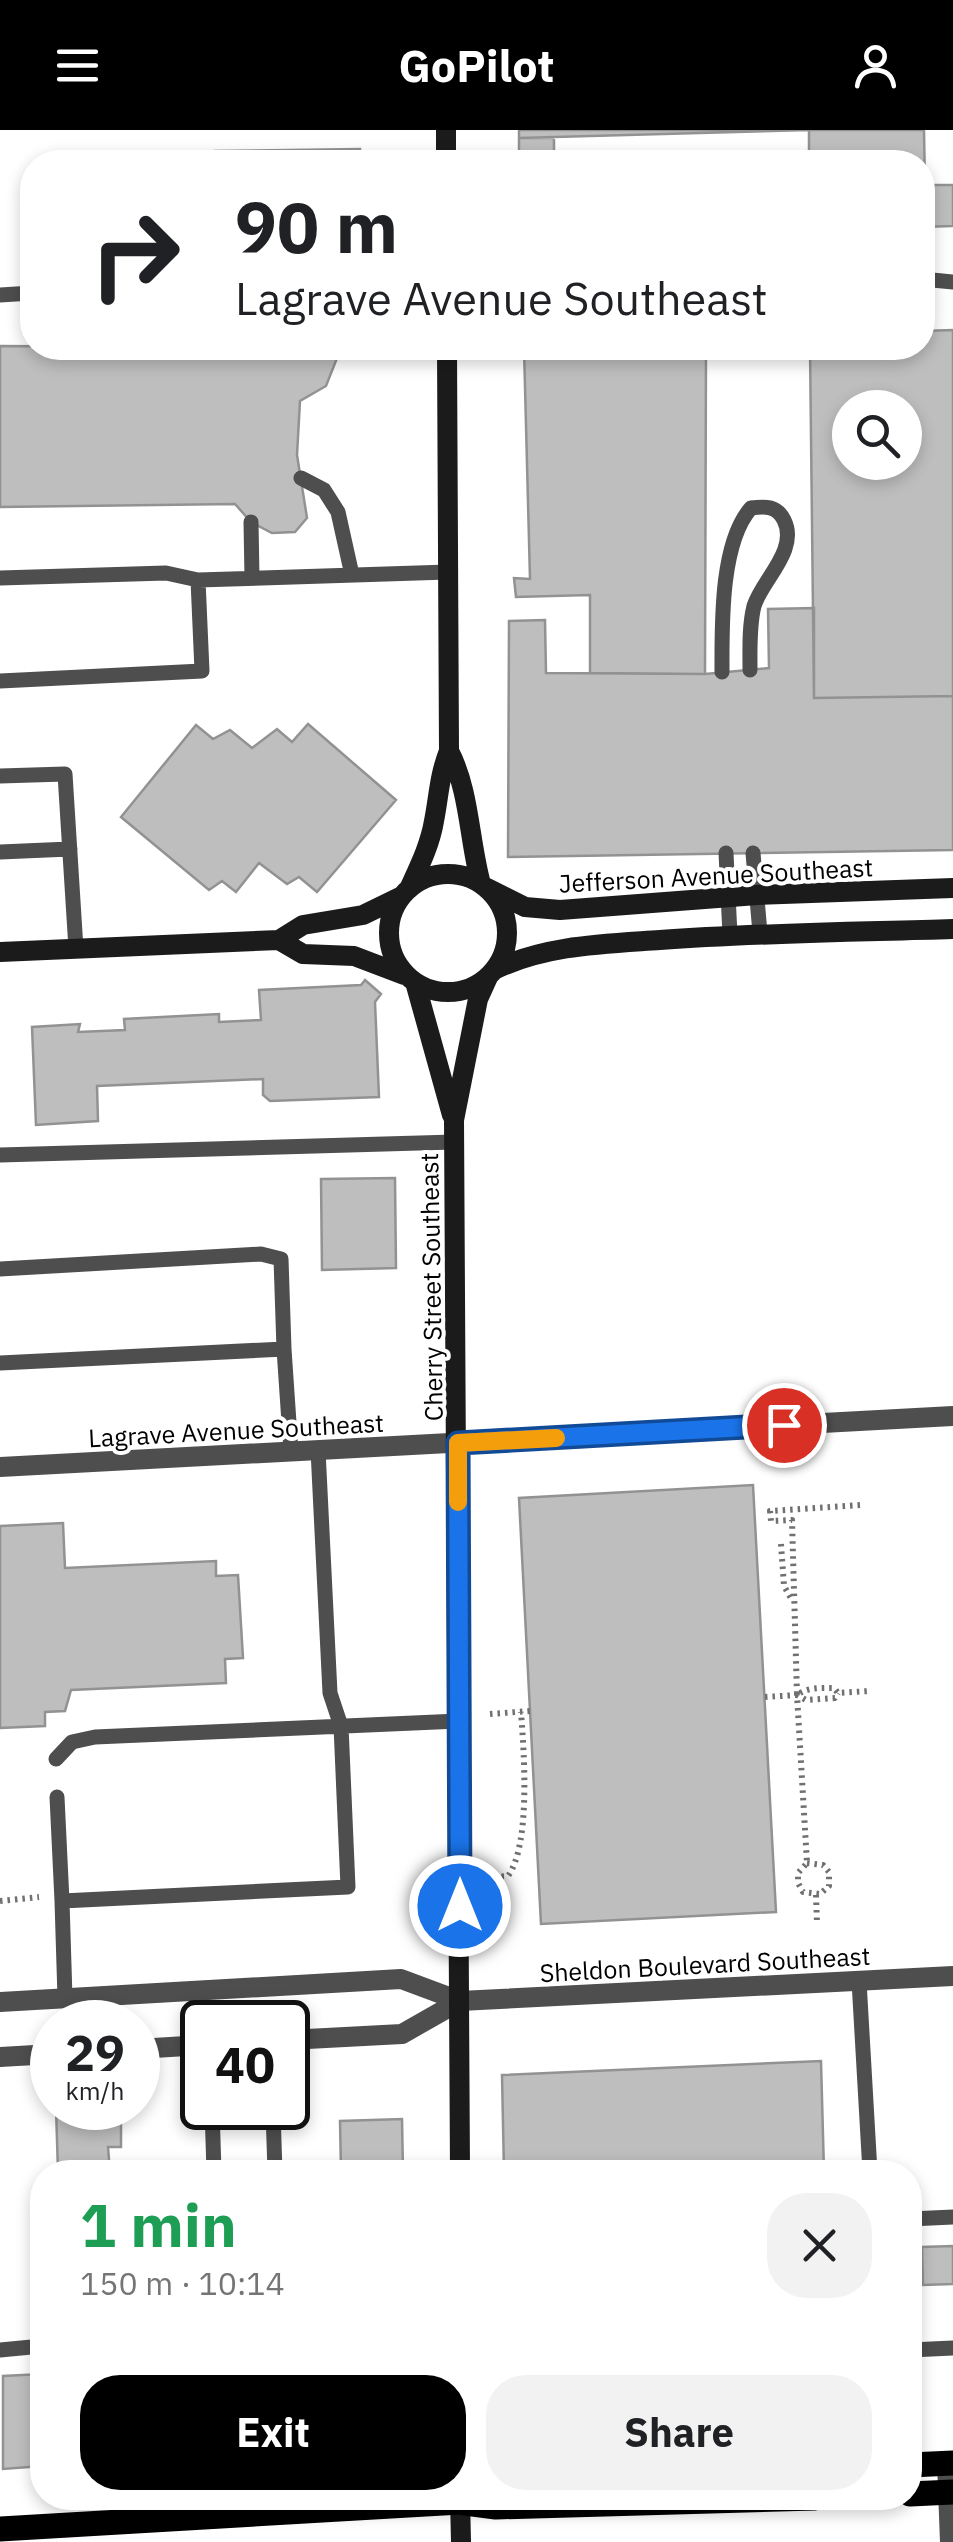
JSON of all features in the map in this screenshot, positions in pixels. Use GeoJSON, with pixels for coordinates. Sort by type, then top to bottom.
{"type":"FeatureCollection","features":[{"type":"Feature","properties":{"kind":"main road"},"geometry":{"type":"LineString","coordinates":[[922,2464],[950,2463]]}},
{"type":"Feature","properties":{"kind":"main road"},"geometry":{"type":"LineString","coordinates":[[922,2493],[950,2492]]}},
{"type":"Feature","properties":{"kind":"main road"},"geometry":{"type":"LineString","coordinates":[[0,2528],[290,2510]]}},
{"type":"Feature","properties":{"kind":"street"},"geometry":{"type":"LineString","coordinates":[[412,980],[396,960],[390,942],[392,912],[427,846],[434,822],[438,778],[449,752],[447,360]]}},
{"type":"Feature","properties":{"kind":"street"},"geometry":{"type":"LineString","coordinates":[[449,752],[462,775],[472,852],[484,886],[500,906],[506,924],[504,950],[491,973]]}},
{"type":"Feature","properties":{"kind":"street"},"geometry":{"type":"LineString","coordinates":[[0,952],[279,940],[303,925],[363,915],[424,879],[460,875],[484,886]]}},
{"type":"Feature","properties":{"kind":"street","name":"Jefferson Avenue Southeast"},"geometry":{"type":"LineString","coordinates":[[484,886],[525,906],[560,910],[756,894],[953,888]]}},
{"type":"Feature","properties":{"kind":"street"},"geometry":{"type":"LineString","coordinates":[[279,940],[303,954],[354,956],[376,962],[448,992],[476,985],[517,959],[562,949],[760,933],[953,929]]}},
{"type":"Feature","properties":{"kind":"street","name":"Cherry Street Southeast"},"geometry":{"type":"LineString","coordinates":[[460,2160],[454,1120],[478,999],[491,973]]}},
{"type":"Feature","properties":{"kind":"street","name":"Cherry Street Southeast"},"geometry":{"type":"LineString","coordinates":[[412,980],[454,1120]]}},
{"type":"Feature","properties":{"kind":"street","name":"Lagrave Avenue Southeast"},"geometry":{"type":"LineString","coordinates":[[0,1467],[953,1416]]}},
{"type":"Feature","properties":{"kind":"street","name":"Sheldon Boulevard Southeast"},"geometry":{"type":"LineString","coordinates":[[0,2002],[402,1979],[460,2001],[953,1976]]}},
{"type":"Feature","properties":{"kind":"street","name":"Sheldon Boulevard Southeast"},"geometry":{"type":"LineString","coordinates":[[310,2039],[402,2034],[460,2001]]}},
{"type":"Feature","properties":{"kind":"street"},"geometry":{"type":"LineString","coordinates":[[0,2057],[30,2055]]}},
{"type":"Feature","properties":{"kind":"street"},"geometry":{"type":"LineString","coordinates":[[950,2463],[950,2542]]}},
{"type":"Feature","properties":{"kind":"street"},"geometry":{"type":"LineString","coordinates":[[461,2542],[465,2510]]}},
{"type":"Feature","properties":{"kind":"lane"},"geometry":{"type":"LineString","coordinates":[[301,478],[324,490],[338,512],[352,575]]}},
{"type":"Feature","properties":{"kind":"lane"},"geometry":{"type":"LineString","coordinates":[[722,672],[728,567],[740,520],[751,508],[766,506],[780,512],[788,528],[787,546],[755,605],[750,670]]}},
{"type":"Feature","properties":{"kind":"lane"},"geometry":{"type":"LineString","coordinates":[[251,522],[252,578]]}},
{"type":"Feature","properties":{"kind":"lane"},"geometry":{"type":"LineString","coordinates":[[0,578],[166,573],[198,580],[448,572]]}},
{"type":"Feature","properties":{"kind":"lane"},"geometry":{"type":"LineString","coordinates":[[0,681],[202,671],[198,580]]}},
{"type":"Feature","properties":{"kind":"lane"},"geometry":{"type":"LineString","coordinates":[[0,776],[64,774],[76,949]]}},
{"type":"Feature","properties":{"kind":"lane"},"geometry":{"type":"LineString","coordinates":[[0,852],[70,849]]}},
{"type":"Feature","properties":{"kind":"lane"},"geometry":{"type":"LineString","coordinates":[[726,853],[730,935]]}},
{"type":"Feature","properties":{"kind":"lane"},"geometry":{"type":"LineString","coordinates":[[753,853],[760,933]]}},
{"type":"Feature","properties":{"kind":"lane"},"geometry":{"type":"LineString","coordinates":[[0,1156],[454,1142]]}},
{"type":"Feature","properties":{"kind":"lane"},"geometry":{"type":"LineString","coordinates":[[0,1270],[261,1254],[281,1259],[291,1452]]}},
{"type":"Feature","properties":{"kind":"lane"},"geometry":{"type":"LineString","coordinates":[[0,1363],[284,1349]]}},
{"type":"Feature","properties":{"kind":"lane"},"geometry":{"type":"LineString","coordinates":[[61,1898],[348,1887],[341,1726],[330,1693],[318,1450]]}},
{"type":"Feature","properties":{"kind":"lane"},"geometry":{"type":"LineString","coordinates":[[56,1758],[72,1742],[95,1737],[459,1721]]}},
{"type":"Feature","properties":{"kind":"lane"},"geometry":{"type":"LineString","coordinates":[[57,1797],[65,1998]]}},
{"type":"Feature","properties":{"kind":"lane"},"geometry":{"type":"LineString","coordinates":[[858,1981],[869,2160]]}},
{"type":"Feature","properties":{"kind":"lane"},"geometry":{"type":"LineString","coordinates":[[213,2130],[214,2160]]}},
{"type":"Feature","properties":{"kind":"lane"},"geometry":{"type":"LineString","coordinates":[[274,2130],[275,2160]]}},
{"type":"Feature","properties":{"kind":"lane"},"geometry":{"type":"LineString","coordinates":[[922,2218],[953,2216]]}},
{"type":"Feature","properties":{"kind":"lane"},"geometry":{"type":"LineString","coordinates":[[0,2350],[30,2347]]}},
{"type":"Feature","properties":{"kind":"lane"},"geometry":{"type":"LineString","coordinates":[[922,2349],[953,2348]]}},
{"type":"Feature","properties":{"kind":"path"},"geometry":{"type":"LineString","coordinates":[[807,1863],[818,1863],[829,1872],[829,1886],[816,1895],[803,1892],[798,1883],[798,1873],[807,1863],[792,1601],[792,1520],[771,1522],[770,1511],[860,1504]]}},
{"type":"Feature","properties":{"kind":"path"},"geometry":{"type":"LineString","coordinates":[[781,1544],[784,1586],[792,1601]]}},
{"type":"Feature","properties":{"kind":"path"},"geometry":{"type":"LineString","coordinates":[[764,1697],[797,1695],[806,1689],[820,1688],[834,1688],[838,1693],[869,1691]]}},
{"type":"Feature","properties":{"kind":"path"},"geometry":{"type":"LineString","coordinates":[[490,1714],[526,1711],[522,1824],[514,1868],[508,1876],[494,1877]]}},
{"type":"Feature","properties":{"kind":"path"},"geometry":{"type":"LineString","coordinates":[[816,1895],[817,1924]]}},
{"type":"Feature","properties":{"kind":"path"},"geometry":{"type":"LineString","coordinates":[[0,1901],[61,1898]]}},
{"type":"Feature","properties":{"kind":"building"},"geometry":{"type":"Polygon","coordinates":[[[519,130],[809,130],[519,138],[519,130]]]}},
{"type":"Feature","properties":{"kind":"building"},"geometry":{"type":"Polygon","coordinates":[[[809,130],[924,130],[924,150],[809,150],[809,130]]]}},
{"type":"Feature","properties":{"kind":"building"},"geometry":{"type":"Polygon","coordinates":[[[519,138],[554,138],[554,150],[519,150],[519,138]]]}},
{"type":"Feature","properties":{"kind":"building"},"geometry":{"type":"Polygon","coordinates":[[[935,185],[953,185],[953,226],[935,227],[935,185]]]}},
{"type":"Feature","properties":{"kind":"building"},"geometry":{"type":"Polygon","coordinates":[[[953,330],[953,696],[814,698],[810,360],[935,360],[935,331],[953,330]]]}},
{"type":"Feature","properties":{"kind":"building"},"geometry":{"type":"Polygon","coordinates":[[[0,346],[20,346],[20,360],[336,360],[326,386],[300,401],[297,455],[307,518],[295,532],[272,533],[251,522],[235,504],[0,507],[0,346]]]}},
{"type":"Feature","properties":{"kind":"building"},"geometry":{"type":"Polygon","coordinates":[[[524,360],[706,360],[705,674],[590,673],[590,595],[516,597],[514,578],[530,579],[524,360]]]}},
{"type":"Feature","properties":{"kind":"building"},"geometry":{"type":"Polygon","coordinates":[[[814,608],[814,698],[953,696],[953,850],[508,857],[509,621],[545,620],[546,673],[705,674],[769,668],[768,609],[814,608]]]}},
{"type":"Feature","properties":{"kind":"building"},"geometry":{"type":"Polygon","coordinates":[[[308,724],[396,800],[317,892],[299,877],[287,884],[259,863],[236,892],[222,881],[209,890],[121,817],[196,725],[213,739],[230,730],[252,748],[277,729],[292,742],[308,724]]]}},
{"type":"Feature","properties":{"kind":"building"},"geometry":{"type":"Polygon","coordinates":[[[365,980],[381,994],[375,1002],[379,1097],[270,1101],[263,1095],[263,1079],[97,1086],[98,1121],[36,1125],[32,1027],[80,1024],[78,1032],[125,1030],[124,1019],[219,1014],[219,1022],[261,1020],[259,990],[361,985],[365,980]]]}},
{"type":"Feature","properties":{"kind":"building"},"geometry":{"type":"Polygon","coordinates":[[[395,1178],[396,1268],[322,1270],[321,1179],[395,1178]]]}},
{"type":"Feature","properties":{"kind":"building"},"geometry":{"type":"Polygon","coordinates":[[[753,1485],[776,1912],[541,1924],[519,1498],[753,1485]]]}},
{"type":"Feature","properties":{"kind":"building"},"geometry":{"type":"Polygon","coordinates":[[[63,1523],[65,1568],[216,1561],[216,1576],[238,1575],[243,1658],[225,1659],[226,1683],[71,1690],[65,1711],[45,1712],[45,1726],[0,1728],[0,1526],[63,1523]]]}},
{"type":"Feature","properties":{"kind":"building"},"geometry":{"type":"Polygon","coordinates":[[[821,2061],[824,2160],[504,2160],[502,2075],[821,2061]]]}},
{"type":"Feature","properties":{"kind":"building"},"geometry":{"type":"Polygon","coordinates":[[[402,2119],[403,2160],[341,2160],[340,2121],[402,2119]]]}},
{"type":"Feature","properties":{"kind":"building"},"geometry":{"type":"Polygon","coordinates":[[[57,2130],[121,2130],[121,2147],[108,2147],[109,2160],[58,2160],[57,2130]]]}},
{"type":"Feature","properties":{"kind":"building"},"geometry":{"type":"Polygon","coordinates":[[[953,2246],[953,2284],[923,2285],[922,2247],[953,2246]]]}},
{"type":"Feature","properties":{"kind":"building"},"geometry":{"type":"Polygon","coordinates":[[[30,2375],[30,2467],[3,2469],[3,2376],[30,2375]]]}},
{"type":"Feature","properties":{"kind":"slow traffic"},"geometry":{"type":"LineString","coordinates":[[458,1502],[458,1443],[556,1438]]}},
{"type":"Feature","properties":{"kind":"route"},"geometry":{"type":"LineString","coordinates":[[460,1906],[458,1443],[784,1425]]}}]}
